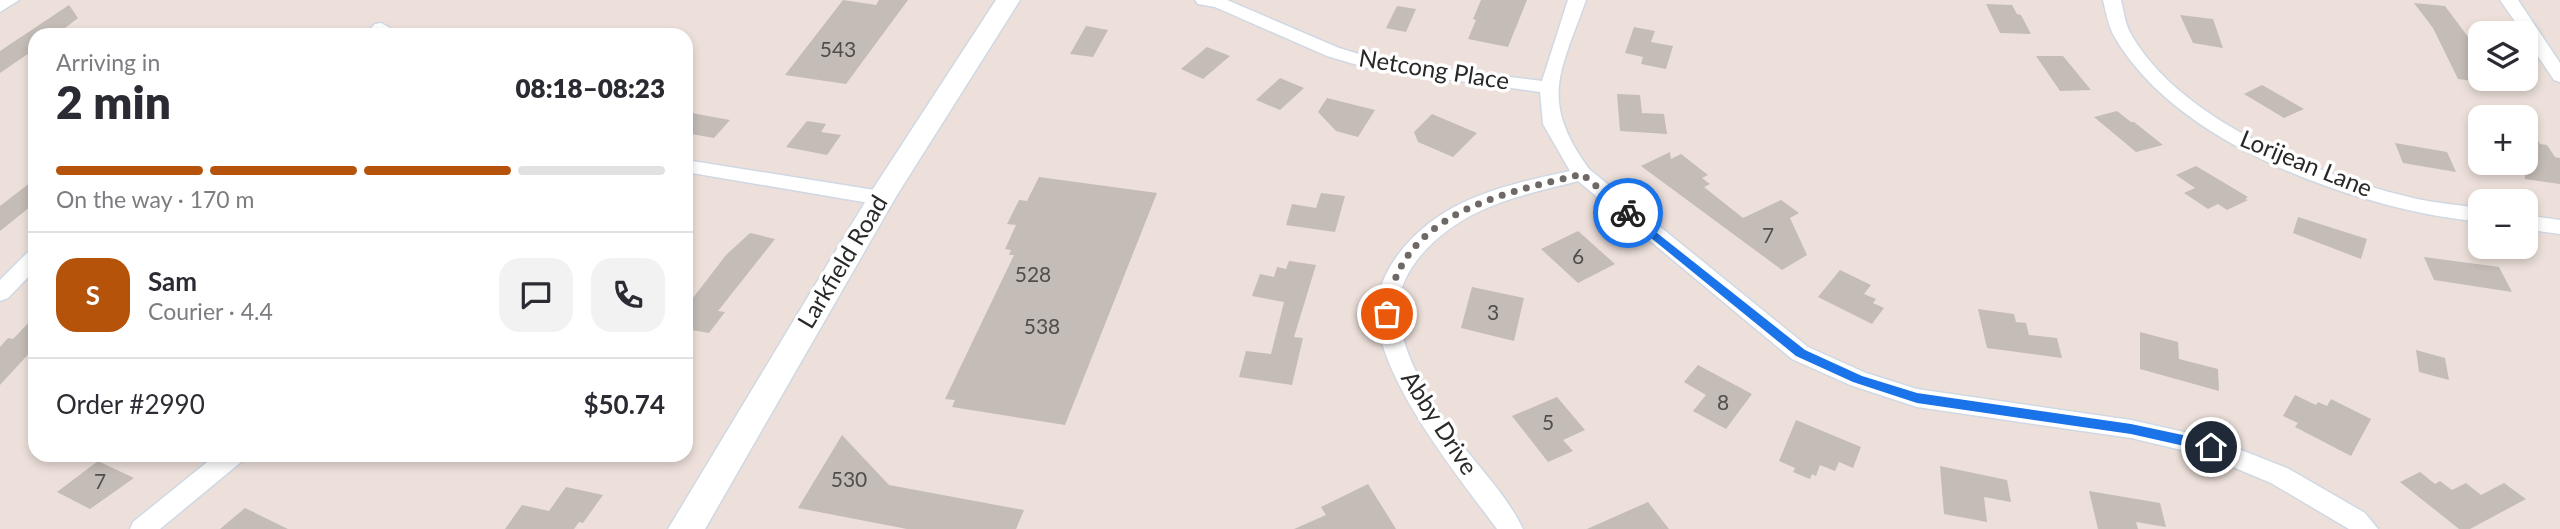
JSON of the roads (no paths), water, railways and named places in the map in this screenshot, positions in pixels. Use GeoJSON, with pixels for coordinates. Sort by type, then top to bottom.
{"type":"FeatureCollection","features":[{"type":"Feature","properties":{"kind":"main road","name":"Larkfield Road"},"geometry":{"type":"LineString","coordinates":[[686,529],[881,198],[961,69],[1008,0]]}},
{"type":"Feature","properties":{"kind":"street"},"geometry":{"type":"LineString","coordinates":[[0,7],[10,0]]}},
{"type":"Feature","properties":{"kind":"street","name":"Netcong Place"},"geometry":{"type":"LineString","coordinates":[[1204,0],[1220,3],[1334,52],[1377,65],[1548,87]]}},
{"type":"Feature","properties":{"kind":"street"},"geometry":{"type":"LineString","coordinates":[[1577,0],[1548,87],[1551,118],[1564,148],[1582,174],[1800,353],[1858,379],[1917,398],[2131,429],[2211,447],[2280,476],[2356,520],[2366,529]]}},
{"type":"Feature","properties":{"kind":"street","name":"Lorijean Lane"},"geometry":{"type":"LineString","coordinates":[[2112,0],[2122,35],[2167,88],[2204,117],[2246,142],[2342,183],[2413,205],[2468,213]]}},
{"type":"Feature","properties":{"kind":"street"},"geometry":{"type":"LineString","coordinates":[[2509,0],[2560,76]]}},
{"type":"Feature","properties":{"kind":"street"},"geometry":{"type":"LineString","coordinates":[[693,167],[881,198]]}},
{"type":"Feature","properties":{"kind":"street","name":"Abby Drive"},"geometry":{"type":"LineString","coordinates":[[1511,529],[1424,408],[1398,357],[1387,314],[1396,277],[1417,244],[1454,215],[1507,194],[1582,174]]}},
{"type":"Feature","properties":{"kind":"street"},"geometry":{"type":"LineString","coordinates":[[2538,224],[2560,227]]}},
{"type":"Feature","properties":{"kind":"street"},"geometry":{"type":"LineString","coordinates":[[0,293],[28,264]]}},
{"type":"Feature","properties":{"kind":"street"},"geometry":{"type":"LineString","coordinates":[[142,529],[224,462]]}}]}
